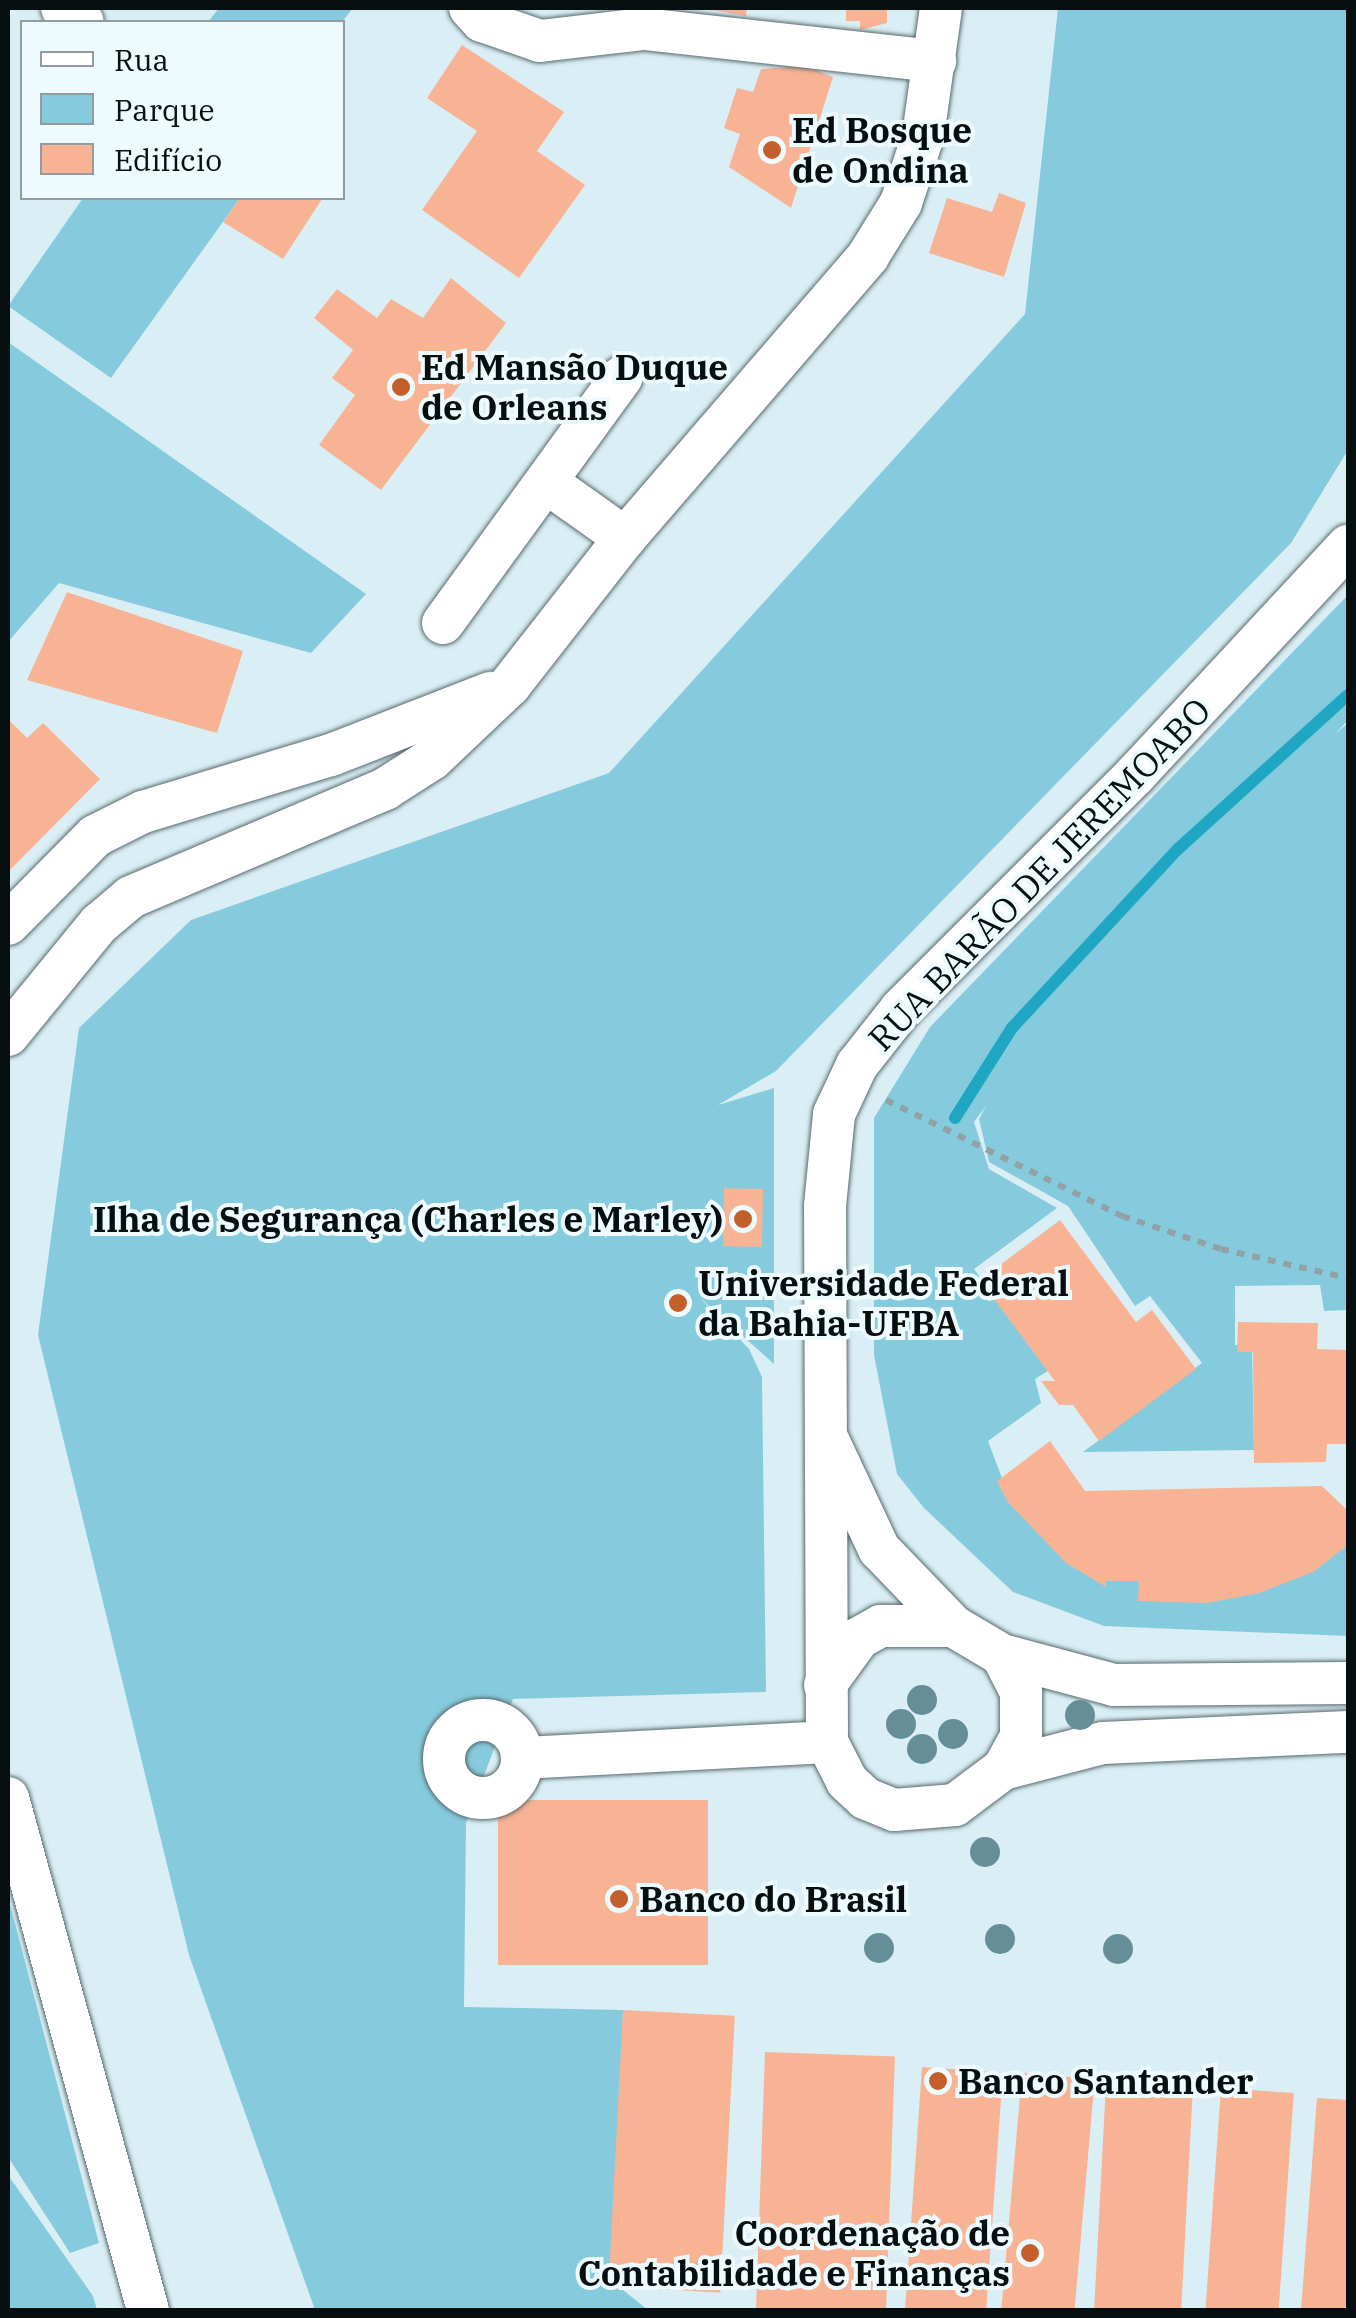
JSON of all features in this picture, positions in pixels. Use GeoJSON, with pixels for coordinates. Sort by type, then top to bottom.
{"type":"FeatureCollection","features":[{"type":"Feature","properties":{"kind":"street"},"geometry":{"type":"LineString","coordinates":[[470,8],[482,21],[540,41],[644,29],[935,62]]}},
{"type":"Feature","properties":{"kind":"street"},"geometry":{"type":"LineString","coordinates":[[8,1035],[100,924],[130,897],[384,789],[432,760],[510,684],[625,538],[884,230],[902,203],[923,136],[941,8]]}},
{"type":"Feature","properties":{"kind":"street"},"geometry":{"type":"LineString","coordinates":[[443,622],[622,377]]}},
{"type":"Feature","properties":{"kind":"street"},"geometry":{"type":"LineString","coordinates":[[546,482],[625,538]]}},
{"type":"Feature","properties":{"kind":"street","name":"RUA BARÃO DE JEREMOABO"},"geometry":{"type":"LineString","coordinates":[[1348,546],[1135,775],[901,1009],[857,1065],[834,1114],[829,1152],[827,1438],[879,1549],[953,1626],[1002,1655],[1114,1685],[1348,1683]]}},
{"type":"Feature","properties":{"kind":"street"},"geometry":{"type":"LineString","coordinates":[[8,924],[95,836],[143,812],[331,755],[510,684]]}},
{"type":"Feature","properties":{"kind":"street"},"geometry":{"type":"LineString","coordinates":[[827,1438],[827,1742],[847,1782],[894,1810],[956,1805],[1003,1770],[1103,1743],[1348,1732]]}},
{"type":"Feature","properties":{"kind":"street"},"geometry":{"type":"LineString","coordinates":[[825,1685],[858,1638],[882,1626],[953,1626]]}},
{"type":"Feature","properties":{"kind":"street"},"geometry":{"type":"LineString","coordinates":[[1002,1655],[1020,1692],[1023,1716],[1003,1770]]}},
{"type":"Feature","properties":{"kind":"street"},"geometry":{"type":"LineString","coordinates":[[522,1758],[827,1742]]}},
{"type":"Feature","properties":{"kind":"street"},"geometry":{"type":"LineString","coordinates":[[8,1798],[148,2310]]}},
{"type":"Feature","properties":{"kind":"path"},"geometry":{"type":"LineString","coordinates":[[875,1094],[1122,1216],[1220,1249],[1348,1278]]}},
{"type":"Feature","properties":{"kind":"green space"},"geometry":{"type":"Polygon","coordinates":[[[219,8],[353,8],[344,20],[210,20],[219,8]]]}},
{"type":"Feature","properties":{"kind":"green space"},"geometry":{"type":"Polygon","coordinates":[[[1058,8],[1348,8],[1348,450],[1291,543],[776,1071],[718,1105],[774,1088],[774,1364],[699,1297],[749,1349],[762,1377],[766,1692],[513,1699],[466,1823],[464,2007],[623,2010],[618,2286],[648,2310],[315,2310],[189,1955],[38,1335],[79,1028],[191,920],[609,773],[1025,314],[1058,8]]]}},
{"type":"Feature","properties":{"kind":"green space"},"geometry":{"type":"Polygon","coordinates":[[[82,200],[239,200],[111,378],[8,306],[82,200]]]}},
{"type":"Feature","properties":{"kind":"green space"},"geometry":{"type":"Polygon","coordinates":[[[8,342],[366,594],[311,653],[59,583],[8,642],[8,342]]]}},
{"type":"Feature","properties":{"kind":"green space"},"geometry":{"type":"Polygon","coordinates":[[[1348,595],[1348,720],[1335,734],[1348,723],[1348,1310],[1324,1311],[1320,1285],[1235,1286],[1235,1345],[1252,1345],[1254,1450],[1083,1452],[1202,1363],[1150,1296],[1135,1306],[1068,1206],[989,1162],[979,1119],[986,1106],[974,1122],[989,1169],[1057,1208],[974,1269],[1048,1371],[1035,1379],[1041,1403],[988,1441],[1002,1478],[1314,1544],[1348,1517],[1348,1636],[1104,1626],[1013,1592],[924,1508],[897,1474],[874,1355],[874,1118],[930,1027],[1348,595]]]}},
{"type":"Feature","properties":{"kind":"green space"},"geometry":{"type":"Polygon","coordinates":[[[8,1897],[99,2243],[70,2253],[8,2157],[8,1897]]]}},
{"type":"Feature","properties":{"kind":"green space"},"geometry":{"type":"Polygon","coordinates":[[[8,2175],[93,2296],[97,2310],[8,2310],[8,2175]]]}},
{"type":"Feature","properties":{"kind":"building"},"geometry":{"type":"Polygon","coordinates":[[[702,8],[747,8],[746,16],[702,8]]]}},
{"type":"Feature","properties":{"kind":"building"},"geometry":{"type":"Polygon","coordinates":[[[846,8],[887,8],[887,23],[860,30],[860,21],[846,21],[846,8]]]}},
{"type":"Feature","properties":{"kind":"building"},"geometry":{"type":"Polygon","coordinates":[[[462,45],[564,112],[537,151],[585,185],[519,278],[422,210],[477,131],[427,98],[462,45]]]}},
{"type":"Feature","properties":{"kind":"building","name":"Ed Bosque de Ondina"},"geometry":{"type":"Polygon","coordinates":[[[805,66],[833,77],[791,208],[729,167],[740,134],[724,128],[737,88],[753,92],[761,69],[805,66]]]}},
{"type":"Feature","properties":{"kind":"building"},"geometry":{"type":"Polygon","coordinates":[[[999,193],[1026,203],[1004,277],[929,253],[947,198],[992,212],[999,193]]]}},
{"type":"Feature","properties":{"kind":"building"},"geometry":{"type":"Polygon","coordinates":[[[239,200],[321,200],[283,259],[223,222],[239,200]]]}},
{"type":"Feature","properties":{"kind":"building","name":"Ed Mansão Duque de Orleans"},"geometry":{"type":"Polygon","coordinates":[[[451,278],[506,323],[381,490],[319,445],[355,395],[332,378],[353,350],[314,318],[337,289],[377,318],[391,299],[423,318],[451,278]]]}},
{"type":"Feature","properties":{"kind":"building"},"geometry":{"type":"Polygon","coordinates":[[[67,592],[243,651],[217,733],[27,680],[67,592]]]}},
{"type":"Feature","properties":{"kind":"building"},"geometry":{"type":"Polygon","coordinates":[[[8,719],[27,738],[43,723],[100,779],[8,872],[8,719]]]}},
{"type":"Feature","properties":{"kind":"building","name":"Ilha de Segurança (Charles e Marley)"},"geometry":{"type":"Polygon","coordinates":[[[724,1188],[763,1189],[762,1247],[723,1246],[724,1188]]]}},
{"type":"Feature","properties":{"kind":"building"},"geometry":{"type":"Polygon","coordinates":[[[1060,1220],[1136,1322],[1152,1310],[1196,1369],[1099,1441],[1073,1405],[1059,1405],[1041,1381],[1055,1381],[980,1280],[1060,1220]]]}},
{"type":"Feature","properties":{"kind":"building"},"geometry":{"type":"Polygon","coordinates":[[[1238,1322],[1318,1323],[1317,1349],[1348,1350],[1348,1444],[1327,1444],[1326,1462],[1254,1463],[1253,1352],[1237,1352],[1238,1322]]]}},
{"type":"Feature","properties":{"kind":"building"},"geometry":{"type":"Polygon","coordinates":[[[1050,1441],[1085,1491],[1322,1486],[1348,1511],[1348,1545],[1313,1572],[1259,1593],[1207,1603],[1138,1601],[1139,1581],[1106,1581],[1106,1587],[1066,1563],[1007,1501],[997,1481],[1050,1441]]]}},
{"type":"Feature","properties":{"kind":"building"},"geometry":{"type":"Polygon","coordinates":[[[498,1800],[708,1800],[708,1965],[498,1965],[498,1800]]]}},
{"type":"Feature","properties":{"kind":"building"},"geometry":{"type":"Polygon","coordinates":[[[623,2010],[735,2016],[720,2292],[609,2287],[623,2010]]]}},
{"type":"Feature","properties":{"kind":"building"},"geometry":{"type":"Polygon","coordinates":[[[765,2052],[895,2057],[886,2310],[756,2310],[765,2052]]]}},
{"type":"Feature","properties":{"kind":"building"},"geometry":{"type":"Polygon","coordinates":[[[922,2067],[1003,2073],[986,2310],[905,2309],[922,2067]]]}},
{"type":"Feature","properties":{"kind":"building"},"geometry":{"type":"Polygon","coordinates":[[[1022,2073],[1095,2079],[1075,2310],[1001,2310],[1022,2073]]]}},
{"type":"Feature","properties":{"kind":"building"},"geometry":{"type":"Polygon","coordinates":[[[1106,2083],[1193,2088],[1181,2310],[1094,2310],[1106,2083]]]}},
{"type":"Feature","properties":{"kind":"building"},"geometry":{"type":"Polygon","coordinates":[[[1221,2088],[1294,2093],[1279,2310],[1205,2310],[1221,2088]]]}},
{"type":"Feature","properties":{"kind":"building"},"geometry":{"type":"Polygon","coordinates":[[[1317,2098],[1348,2100],[1348,2310],[1301,2310],[1317,2098]]]}},
{"type":"Feature","properties":{"kind":"waterway"},"geometry":{"type":"LineString","coordinates":[[955,1118],[1012,1028],[1178,849],[1348,695]]}},
{"type":"Feature","properties":{"kind":"place","name":"Ed Bosque de Ondina"},"geometry":{"type":"Point","coordinates":[772,150]}},
{"type":"Feature","properties":{"kind":"place","name":"Ed Mansão Duque de Orleans"},"geometry":{"type":"Point","coordinates":[401,387]}},
{"type":"Feature","properties":{"kind":"place","name":"Ilha de Segurança (Charles e Marley)"},"geometry":{"type":"Point","coordinates":[743,1219]}},
{"type":"Feature","properties":{"kind":"place","name":"Universidade Federal da Bahia-UFBA"},"geometry":{"type":"Point","coordinates":[678,1303]}},
{"type":"Feature","properties":{"kind":"place","name":"Banco do Brasil"},"geometry":{"type":"Point","coordinates":[619,1899]}},
{"type":"Feature","properties":{"kind":"place","name":"Banco Santander"},"geometry":{"type":"Point","coordinates":[938,2081]}},
{"type":"Feature","properties":{"kind":"place","name":"Coordenação de Contabilidade e Finanças"},"geometry":{"type":"Point","coordinates":[1030,2253]}}]}
